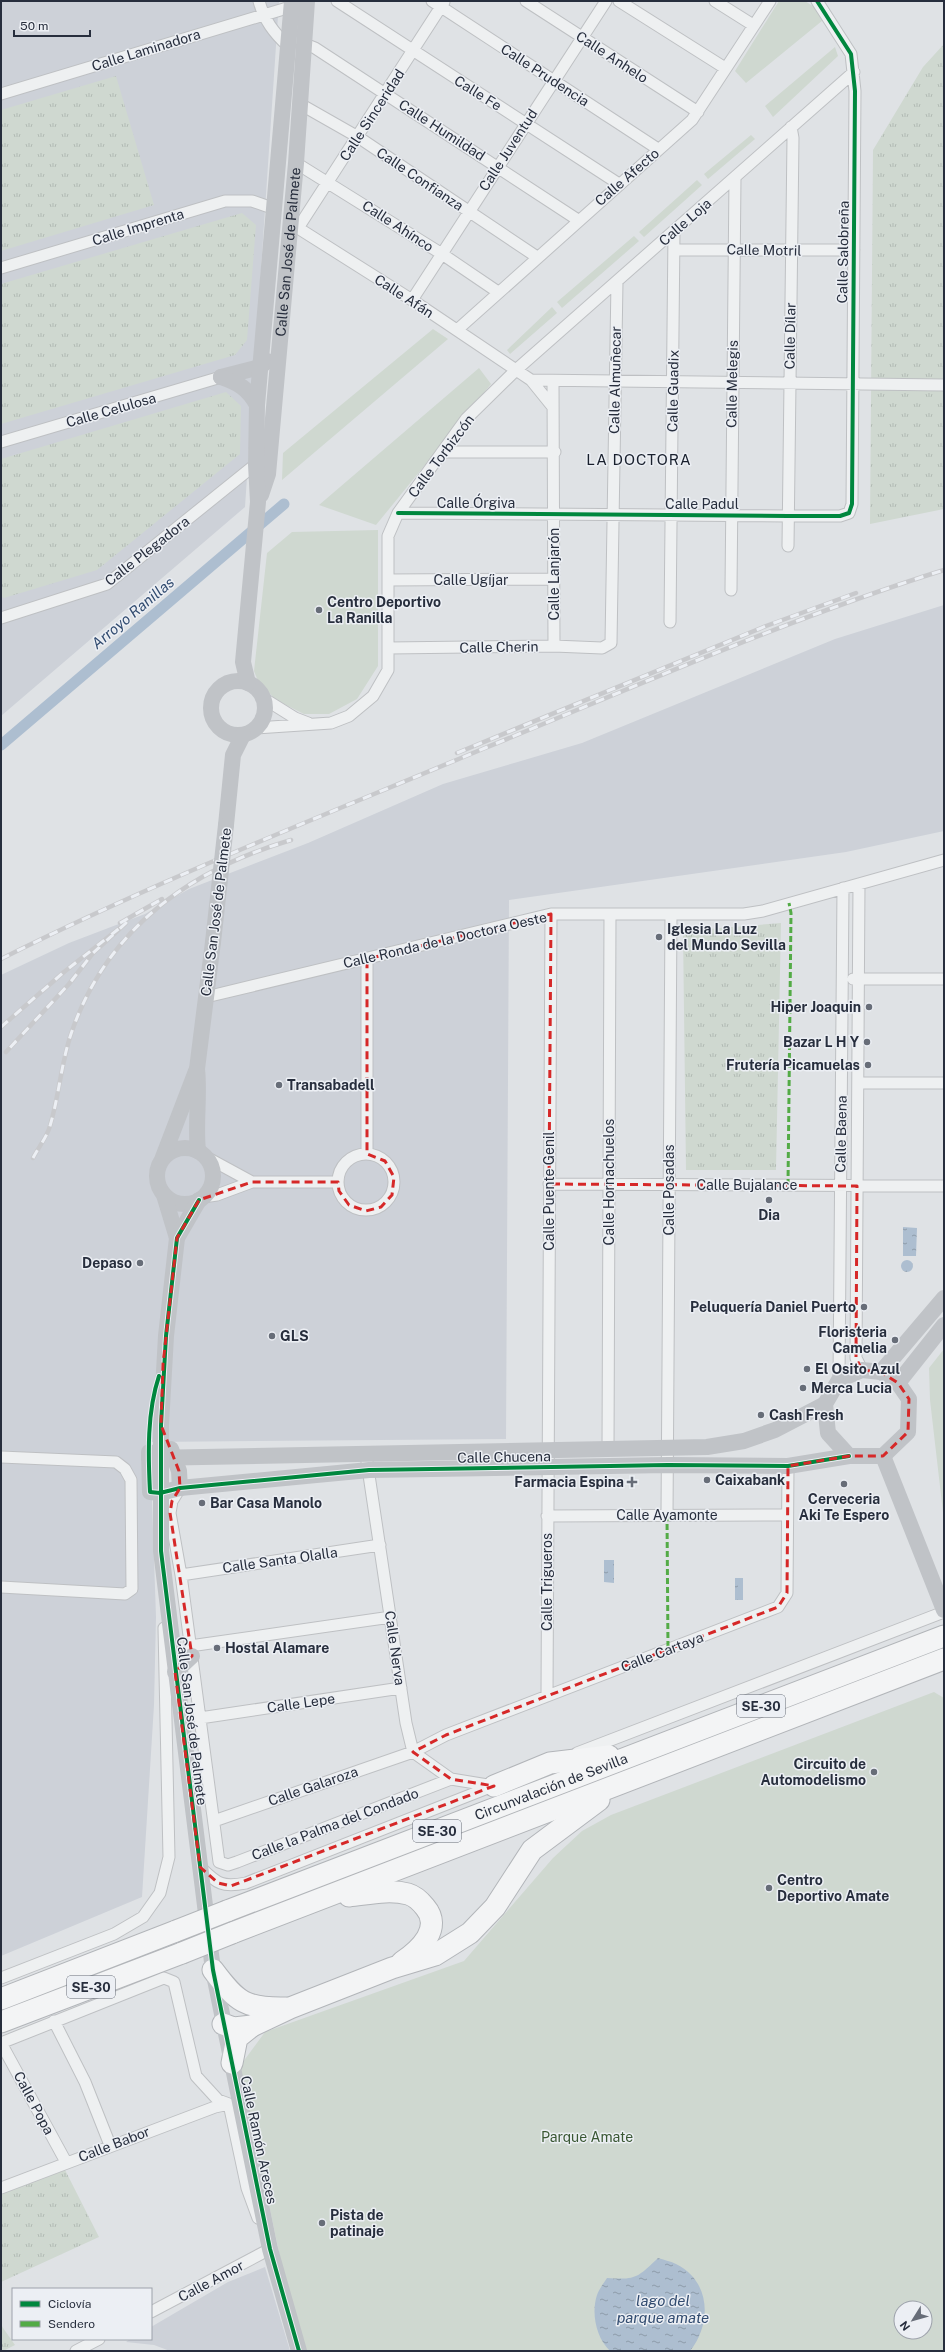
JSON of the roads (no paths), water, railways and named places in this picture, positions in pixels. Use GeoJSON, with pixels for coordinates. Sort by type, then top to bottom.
{"type":"FeatureCollection","features":[{"type":"Feature","properties":{"kind":"highway"},"geometry":{"type":"LineString","coordinates":[[876,1662],[944,1627]]}},
{"type":"Feature","properties":{"kind":"highway","name":"Circunvalación de Sevilla"},"geometry":{"type":"LineString","coordinates":[[6,1996],[944,1636]]}},
{"type":"Feature","properties":{"kind":"highway","name":"Circunvalación de Sevilla"},"geometry":{"type":"LineString","coordinates":[[1,2022],[944,1659]]}},
{"type":"Feature","properties":{"kind":"highway"},"geometry":{"type":"LineString","coordinates":[[829,1703],[944,1671]]}},
{"type":"Feature","properties":{"kind":"highway"},"geometry":{"type":"LineString","coordinates":[[494,1786],[550,1763],[646,1750]]}},
{"type":"Feature","properties":{"kind":"highway"},"geometry":{"type":"LineString","coordinates":[[232,2063],[237,2038],[252,2026],[290,2008],[392,1968],[435,1955],[470,1933],[495,1907],[532,1850],[626,1782]]}},
{"type":"Feature","properties":{"kind":"highway"},"geometry":{"type":"LineString","coordinates":[[315,1901],[378,1892],[409,1894],[420,1901],[428,1911],[432,1922],[425,1943],[413,1955],[392,1968]]}},
{"type":"Feature","properties":{"kind":"highway"},"geometry":{"type":"LineString","coordinates":[[213,1970],[230,1992],[244,2003]]}},
{"type":"Feature","properties":{"kind":"highway"},"geometry":{"type":"LineString","coordinates":[[252,2026],[234,2028],[222,2019],[235,2003],[244,2003],[264,2008],[290,2008]]}},
{"type":"Feature","properties":{"kind":"street"},"geometry":{"type":"LineString","coordinates":[[259,1],[263,15],[271,28],[288,46]]}},
{"type":"Feature","properties":{"kind":"street","name":"Calle Laminadora"},"geometry":{"type":"LineString","coordinates":[[1,94],[306,1]]}},
{"type":"Feature","properties":{"kind":"street","name":"Calle San José de Palmete"},"geometry":{"type":"LineString","coordinates":[[258,502],[268,474],[279,354],[294,227],[296,163],[305,44],[306,1]]}},
{"type":"Feature","properties":{"kind":"street","name":"Calle Fe"},"geometry":{"type":"LineString","coordinates":[[337,1],[619,184]]}},
{"type":"Feature","properties":{"kind":"street","name":"Calle Anhelo"},"geometry":{"type":"LineString","coordinates":[[526,1],[698,112]]}},
{"type":"Feature","properties":{"kind":"street","name":"Calle Juventud"},"geometry":{"type":"LineString","coordinates":[[412,300],[606,1]]}},
{"type":"Feature","properties":{"kind":"street"},"geometry":{"type":"LineString","coordinates":[[619,1],[725,68]]}},
{"type":"Feature","properties":{"kind":"street"},"geometry":{"type":"LineString","coordinates":[[715,1],[753,25]]}},
{"type":"Feature","properties":{"kind":"street","name":"Calle Afecto"},"geometry":{"type":"LineString","coordinates":[[457,330],[698,112],[725,68],[770,1]]}},
{"type":"Feature","properties":{"kind":"street","name":"Calle Salobreña"},"geometry":{"type":"LineString","coordinates":[[817,1],[851,54],[854,72],[852,504],[849,513]]}},
{"type":"Feature","properties":{"kind":"street","name":"Calle Sinceridad"},"geometry":{"type":"LineString","coordinates":[[294,227],[328,182],[358,137],[412,51],[439,3]]}},
{"type":"Feature","properties":{"kind":"street","name":"Calle Prudencia"},"geometry":{"type":"LineString","coordinates":[[439,3],[658,149]]}},
{"type":"Feature","properties":{"kind":"street","name":"Calle San José de Palmete"},"geometry":{"type":"LineString","coordinates":[[240,682],[258,502],[256,464],[257,405],[279,162],[291,5]]}},
{"type":"Feature","properties":{"kind":"street","name":"Calle Humildad"},"geometry":{"type":"LineString","coordinates":[[305,44],[315,48],[385,93],[578,220]]}},
{"type":"Feature","properties":{"kind":"street","name":"Calle Loja"},"geometry":{"type":"LineString","coordinates":[[516,370],[854,72]]}},
{"type":"Feature","properties":{"kind":"street","name":"Calle Confianza"},"geometry":{"type":"LineString","coordinates":[[300,104],[358,137],[537,257]]}},
{"type":"Feature","properties":{"kind":"street","name":"Calle Dílar"},"geometry":{"type":"LineString","coordinates":[[788,546],[793,138],[791,126]]}},
{"type":"Feature","properties":{"kind":"street"},"geometry":{"type":"LineString","coordinates":[[279,162],[294,227]]}},
{"type":"Feature","properties":{"kind":"street","name":"Calle Ahínco"},"geometry":{"type":"LineString","coordinates":[[296,163],[442,254],[498,292]]}},
{"type":"Feature","properties":{"kind":"street","name":"Calle Melegis"},"geometry":{"type":"LineString","coordinates":[[731,590],[730,515],[735,178]]}},
{"type":"Feature","properties":{"kind":"street","name":"Calle Imprenta"},"geometry":{"type":"LineString","coordinates":[[1,268],[226,201],[252,201],[275,209]]}},
{"type":"Feature","properties":{"kind":"street"},"geometry":{"type":"LineString","coordinates":[[275,209],[294,227]]}},
{"type":"Feature","properties":{"kind":"street","name":"Calle Afán"},"geometry":{"type":"LineString","coordinates":[[294,227],[412,300],[516,370]]}},
{"type":"Feature","properties":{"kind":"street","name":"Calle Guadix"},"geometry":{"type":"LineString","coordinates":[[670,622],[674,381],[674,232]]}},
{"type":"Feature","properties":{"kind":"street","name":"Calle Motril"},"geometry":{"type":"LineString","coordinates":[[674,250],[854,250]]}},
{"type":"Feature","properties":{"kind":"street","name":"Calle Almuñecar"},"geometry":{"type":"LineString","coordinates":[[608,646],[612,641],[616,282]]}},
{"type":"Feature","properties":{"kind":"street"},"geometry":{"type":"LineString","coordinates":[[221,377],[260,367],[279,354]]}},
{"type":"Feature","properties":{"kind":"street"},"geometry":{"type":"LineString","coordinates":[[516,370],[531,380],[552,406]]}},
{"type":"Feature","properties":{"kind":"street","name":"Calle Torbizcón"},"geometry":{"type":"LineString","coordinates":[[250,732],[313,725],[341,720],[358,711],[373,696],[388,670],[388,536],[398,513],[466,419],[516,370]]}},
{"type":"Feature","properties":{"kind":"street"},"geometry":{"type":"LineString","coordinates":[[221,377],[239,384],[250,392],[257,405]]}},
{"type":"Feature","properties":{"kind":"street","name":"Calle Celulosa"},"geometry":{"type":"LineString","coordinates":[[1,442],[221,377]]}},
{"type":"Feature","properties":{"kind":"street"},"geometry":{"type":"LineString","coordinates":[[531,380],[944,385]]}},
{"type":"Feature","properties":{"kind":"street","name":"Calle Lanjarón"},"geometry":{"type":"LineString","coordinates":[[553,381],[552,406],[555,452],[554,646]]}},
{"type":"Feature","properties":{"kind":"street"},"geometry":{"type":"LineString","coordinates":[[442,452],[555,452]]}},
{"type":"Feature","properties":{"kind":"street","name":"Calle Plegadora"},"geometry":{"type":"LineString","coordinates":[[1,618],[107,584],[256,464]]}},
{"type":"Feature","properties":{"kind":"street","name":"Calle Órgiva"},"geometry":{"type":"LineString","coordinates":[[398,513],[554,514]]}},
{"type":"Feature","properties":{"kind":"street","name":"Calle Padul"},"geometry":{"type":"LineString","coordinates":[[554,514],[614,516],[840,516],[849,513]]}},
{"type":"Feature","properties":{"kind":"street","name":"Calle Ugíjar"},"geometry":{"type":"LineString","coordinates":[[388,580],[554,579]]}},
{"type":"Feature","properties":{"kind":"street","name":"Calle Cherin"},"geometry":{"type":"LineString","coordinates":[[389,648],[554,646],[602,648],[608,646]]}},
{"type":"Feature","properties":{"kind":"street"},"geometry":{"type":"LineString","coordinates":[[263,698],[264,714],[250,732],[227,733],[214,722],[210,706],[217,690],[240,682],[254,686],[263,698],[295,718],[313,725]]}},
{"type":"Feature","properties":{"kind":"street","name":"Calle San José de Palmete"},"geometry":{"type":"LineString","coordinates":[[233,755],[250,732]]}},
{"type":"Feature","properties":{"kind":"street","name":"Calle San José de Palmete"},"geometry":{"type":"LineString","coordinates":[[202,1154],[196,1129],[199,1087],[197,1068],[213,942],[233,755],[227,733]]}},
{"type":"Feature","properties":{"kind":"street","name":"Calle Ronda de la Doctora Oeste"},"geometry":{"type":"LineString","coordinates":[[206,997],[551,914],[744,914],[763,911],[944,860]]}},
{"type":"Feature","properties":{"kind":"street","name":"Calle Baena"},"geometry":{"type":"LineString","coordinates":[[859,884],[856,1358],[862,1370]]}},
{"type":"Feature","properties":{"kind":"street","name":"Calle Baena"},"geometry":{"type":"LineString","coordinates":[[839,1380],[843,888]]}},
{"type":"Feature","properties":{"kind":"street","name":"Calle Puente Genil"},"geometry":{"type":"LineString","coordinates":[[547,1467],[551,914]]}},
{"type":"Feature","properties":{"kind":"street","name":"Calle Hornachuelos"},"geometry":{"type":"LineString","coordinates":[[608,1450],[610,914]]}},
{"type":"Feature","properties":{"kind":"street","name":"Calle Posadas"},"geometry":{"type":"LineString","coordinates":[[666,1515],[668,1465],[671,915]]}},
{"type":"Feature","properties":{"kind":"street"},"geometry":{"type":"LineString","coordinates":[[367,959],[367,1154]]}},
{"type":"Feature","properties":{"kind":"street"},"geometry":{"type":"LineString","coordinates":[[843,979],[944,979]]}},
{"type":"Feature","properties":{"kind":"street","name":"Calle San José de Palmete"},"geometry":{"type":"LineString","coordinates":[[163,1157],[197,1068]]}},
{"type":"Feature","properties":{"kind":"street"},"geometry":{"type":"LineString","coordinates":[[858,1082],[944,1083]]}},
{"type":"Feature","properties":{"kind":"street"},"geometry":{"type":"LineString","coordinates":[[161,1458],[163,1364],[177,1238],[164,1195],[157,1182],[156,1174],[163,1157],[178,1148],[188,1148],[202,1154],[252,1182]]}},
{"type":"Feature","properties":{"kind":"street"},"geometry":{"type":"LineString","coordinates":[[177,1238],[201,1198],[210,1188],[213,1178],[212,1167],[202,1154]]}},
{"type":"Feature","properties":{"kind":"street"},"geometry":{"type":"LineString","coordinates":[[367,1154],[385,1161],[391,1168],[394,1177],[394,1187],[387,1202],[374,1210],[357,1209],[343,1199],[338,1182],[343,1165],[350,1158],[367,1154]]}},
{"type":"Feature","properties":{"kind":"street"},"geometry":{"type":"LineString","coordinates":[[164,1195],[179,1204],[189,1204],[201,1198],[217,1196],[252,1182],[338,1182]]}},
{"type":"Feature","properties":{"kind":"street","name":"Calle Bujalance"},"geometry":{"type":"LineString","coordinates":[[549,1184],[944,1186]]}},
{"type":"Feature","properties":{"kind":"street"},"geometry":{"type":"LineString","coordinates":[[881,1372],[944,1298]]}},
{"type":"Feature","properties":{"kind":"street"},"geometry":{"type":"LineString","coordinates":[[898,1383],[944,1325]]}},
{"type":"Feature","properties":{"kind":"street"},"geometry":{"type":"LineString","coordinates":[[163,1364],[152,1397],[161,1458],[179,1471],[180,1488]]}},
{"type":"Feature","properties":{"kind":"street"},"geometry":{"type":"LineString","coordinates":[[862,1370],[881,1372],[898,1383],[909,1399],[908,1432],[883,1456],[849,1456],[828,1433],[825,1404],[839,1380],[862,1370]]}},
{"type":"Feature","properties":{"kind":"street","name":"Calle Chucena"},"geometry":{"type":"LineString","coordinates":[[160,1493],[180,1488],[368,1462],[547,1450],[668,1449],[707,1447],[744,1441],[775,1430],[825,1404]]}},
{"type":"Feature","properties":{"kind":"street","name":"Calle Chucena"},"geometry":{"type":"LineString","coordinates":[[161,1458],[547,1467],[668,1465],[788,1466],[849,1456]]}},
{"type":"Feature","properties":{"kind":"street"},"geometry":{"type":"LineString","coordinates":[[550,1763],[944,1611],[883,1456]]}},
{"type":"Feature","properties":{"kind":"street"},"geometry":{"type":"LineString","coordinates":[[1,1457],[116,1462],[125,1469],[131,1480],[132,1589],[125,1594],[1,1587]]}},
{"type":"Feature","properties":{"kind":"street","name":"Calle San José de Palmete"},"geometry":{"type":"LineString","coordinates":[[161,1458],[160,1514],[165,1592],[208,1931]]}},
{"type":"Feature","properties":{"kind":"street","name":"Calle Nerva"},"geometry":{"type":"LineString","coordinates":[[368,1462],[401,1688],[413,1752]]}},
{"type":"Feature","properties":{"kind":"street","name":"Calle Cartaya"},"geometry":{"type":"LineString","coordinates":[[413,1752],[446,1735],[778,1607],[787,1593],[788,1466]]}},
{"type":"Feature","properties":{"kind":"street","name":"Calle Trigueros"},"geometry":{"type":"LineString","coordinates":[[547,1467],[547,1696]]}},
{"type":"Feature","properties":{"kind":"street","name":"Calle San José de Palmete"},"geometry":{"type":"LineString","coordinates":[[180,1488],[172,1501],[170,1514],[181,1575],[219,1862]]}},
{"type":"Feature","properties":{"kind":"street","name":"Calle Ayamonte"},"geometry":{"type":"LineString","coordinates":[[547,1516],[787,1515]]}},
{"type":"Feature","properties":{"kind":"street","name":"Calle Santa Olalla"},"geometry":{"type":"LineString","coordinates":[[181,1575],[380,1545]]}},
{"type":"Feature","properties":{"kind":"street"},"geometry":{"type":"LineString","coordinates":[[1,1978],[114,1934],[143,1917],[160,1893],[169,1857],[164,1668],[165,1592]]}},
{"type":"Feature","properties":{"kind":"street"},"geometry":{"type":"LineString","coordinates":[[175,1672],[191,1651],[391,1617]]}},
{"type":"Feature","properties":{"kind":"street","name":"Calle Lepe"},"geometry":{"type":"LineString","coordinates":[[200,1718],[401,1688]]}},
{"type":"Feature","properties":{"kind":"street"},"geometry":{"type":"LineString","coordinates":[[413,1752],[450,1779],[494,1786]]}},
{"type":"Feature","properties":{"kind":"street","name":"Calle Galaroza"},"geometry":{"type":"LineString","coordinates":[[214,1821],[413,1752]]}},
{"type":"Feature","properties":{"kind":"street","name":"Calle la Palma del Condado"},"geometry":{"type":"LineString","coordinates":[[219,1862],[228,1865],[238,1862],[450,1779]]}},
{"type":"Feature","properties":{"kind":"street"},"geometry":{"type":"LineString","coordinates":[[200,1867],[218,1883],[231,1886],[246,1883],[494,1786]]}},
{"type":"Feature","properties":{"kind":"street","name":"Calle Ramón Areces"},"geometry":{"type":"LineString","coordinates":[[208,1931],[222,2019],[270,2249],[299,2351]]}},
{"type":"Feature","properties":{"kind":"street"},"geometry":{"type":"LineString","coordinates":[[1,2043],[164,1978],[174,1982],[196,2076],[218,2100],[229,2104],[247,2188],[270,2249]]}},
{"type":"Feature","properties":{"kind":"street"},"geometry":{"type":"LineString","coordinates":[[54,2021],[85,2082],[110,2145]]}},
{"type":"Feature","properties":{"kind":"street","name":"Calle Popa"},"geometry":{"type":"LineString","coordinates":[[1,2043],[66,2162]]}},
{"type":"Feature","properties":{"kind":"street","name":"Calle Babor"},"geometry":{"type":"LineString","coordinates":[[3,2183],[66,2162],[215,2107],[229,2104]]}},
{"type":"Feature","properties":{"kind":"street","name":"Calle Amor"},"geometry":{"type":"LineString","coordinates":[[152,2311],[270,2249]]}},
{"type":"Feature","properties":{"kind":"street"},"geometry":{"type":"LineString","coordinates":[[76,2351],[96,2341]]}},
{"type":"Feature","properties":{"kind":"street"},"geometry":{"type":"LineString","coordinates":[[85,2351],[96,2341]]}},
{"type":"Feature","properties":{"kind":"water"},"geometry":{"type":"Polygon","coordinates":[[[903,1227],[917,1228],[916,1256],[903,1256],[903,1227]]]}},
{"type":"Feature","properties":{"kind":"water"},"geometry":{"type":"Polygon","coordinates":[[[905,1260],[909,1260],[913,1266],[909,1272],[905,1272],[901,1268],[901,1264],[905,1260]]]}},
{"type":"Feature","properties":{"kind":"water"},"geometry":{"type":"Polygon","coordinates":[[[604,1560],[614,1560],[614,1583],[604,1582],[604,1560]]]}},
{"type":"Feature","properties":{"kind":"water"},"geometry":{"type":"Polygon","coordinates":[[[735,1578],[743,1578],[743,1600],[735,1600],[735,1578]]]}},
{"type":"Feature","properties":{"kind":"water","name":"lago del parque amate"},"geometry":{"type":"Polygon","coordinates":[[[658,2258],[674,2263],[688,2272],[696,2281],[702,2292],[704,2316],[702,2328],[697,2340],[690,2351],[610,2351],[601,2339],[596,2325],[595,2302],[599,2291],[607,2278],[624,2279],[636,2276],[658,2258]]]}},
{"type":"Feature","properties":{"kind":"waterway","name":"Arroyo Ranillas"},"geometry":{"type":"LineString","coordinates":[[1,745],[284,504]]}},
{"type":"Feature","properties":{"kind":"railway"},"geometry":{"type":"LineString","coordinates":[[1,959],[180,875],[656,677],[827,610],[944,570]]}},
{"type":"Feature","properties":{"kind":"railway"},"geometry":{"type":"LineString","coordinates":[[457,753],[766,626],[856,593]]}},
{"type":"Feature","properties":{"kind":"railway"},"geometry":{"type":"LineString","coordinates":[[33,1158],[49,1130],[71,1034],[86,997],[106,964],[129,935],[156,909],[186,887],[219,868],[254,853],[291,840]]}},
{"type":"Feature","properties":{"kind":"railway"},"geometry":{"type":"LineString","coordinates":[[120,923],[162,899]]}},
{"type":"Feature","properties":{"kind":"railway"},"geometry":{"type":"LineString","coordinates":[[1,1027],[64,972],[126,923],[93,953],[69,984],[6,1052]]}},
{"type":"Feature","properties":{"kind":"place","name":"Centro Deportivo La Ranilla"},"geometry":{"type":"Point","coordinates":[319,610]}},
{"type":"Feature","properties":{"kind":"place","name":"Iglesia La Luz del Mundo Sevilla"},"geometry":{"type":"Point","coordinates":[659,937]}},
{"type":"Feature","properties":{"kind":"place","name":"Hiper Joaquin"},"geometry":{"type":"Point","coordinates":[869,1007]}},
{"type":"Feature","properties":{"kind":"place","name":"Bazar L H Y"},"geometry":{"type":"Point","coordinates":[867,1042]}},
{"type":"Feature","properties":{"kind":"place","name":"Frutería Picamuelas"},"geometry":{"type":"Point","coordinates":[868,1065]}},
{"type":"Feature","properties":{"kind":"place","name":"Transabadell"},"geometry":{"type":"Point","coordinates":[279,1085]}},
{"type":"Feature","properties":{"kind":"place","name":"Dia"},"geometry":{"type":"Point","coordinates":[769,1200]}},
{"type":"Feature","properties":{"kind":"place","name":"Depaso"},"geometry":{"type":"Point","coordinates":[140,1263]}},
{"type":"Feature","properties":{"kind":"place","name":"Peluquería Daniel Puerto"},"geometry":{"type":"Point","coordinates":[864,1307]}},
{"type":"Feature","properties":{"kind":"place","name":"GLS"},"geometry":{"type":"Point","coordinates":[272,1336]}},
{"type":"Feature","properties":{"kind":"place","name":"Floristeria Camelia"},"geometry":{"type":"Point","coordinates":[895,1340]}},
{"type":"Feature","properties":{"kind":"place","name":"El Osito Azul"},"geometry":{"type":"Point","coordinates":[807,1369]}},
{"type":"Feature","properties":{"kind":"place","name":"Merca Lucia"},"geometry":{"type":"Point","coordinates":[803,1388]}},
{"type":"Feature","properties":{"kind":"place","name":"Cash Fresh"},"geometry":{"type":"Point","coordinates":[761,1415]}},
{"type":"Feature","properties":{"kind":"place","name":"Caixabank"},"geometry":{"type":"Point","coordinates":[707,1480]}},
{"type":"Feature","properties":{"kind":"place","name":"Farmacia Espina"},"geometry":{"type":"Point","coordinates":[632,1482]}},
{"type":"Feature","properties":{"kind":"place","name":"Cerveceria Aki Te Espero"},"geometry":{"type":"Point","coordinates":[844,1484]}},
{"type":"Feature","properties":{"kind":"place","name":"Bar Casa Manolo"},"geometry":{"type":"Point","coordinates":[202,1503]}},
{"type":"Feature","properties":{"kind":"place","name":"Hostal Alamare"},"geometry":{"type":"Point","coordinates":[217,1648]}},
{"type":"Feature","properties":{"kind":"place","name":"Circuito de Automodelismo"},"geometry":{"type":"Point","coordinates":[874,1772]}},
{"type":"Feature","properties":{"kind":"place","name":"Centro Deportivo Amate"},"geometry":{"type":"Point","coordinates":[769,1888]}},
{"type":"Feature","properties":{"kind":"place","name":"Pista de patinaje"},"geometry":{"type":"Point","coordinates":[322,2223]}},
{"type":"Feature","properties":{"kind":"district","name":"LA DOCTORA"},"geometry":{"type":"Point","coordinates":[639,460]}},
{"type":"Feature","properties":{"kind":"park label","name":"Parque Amate"},"geometry":{"type":"Point","coordinates":[587,2137]}}]}
